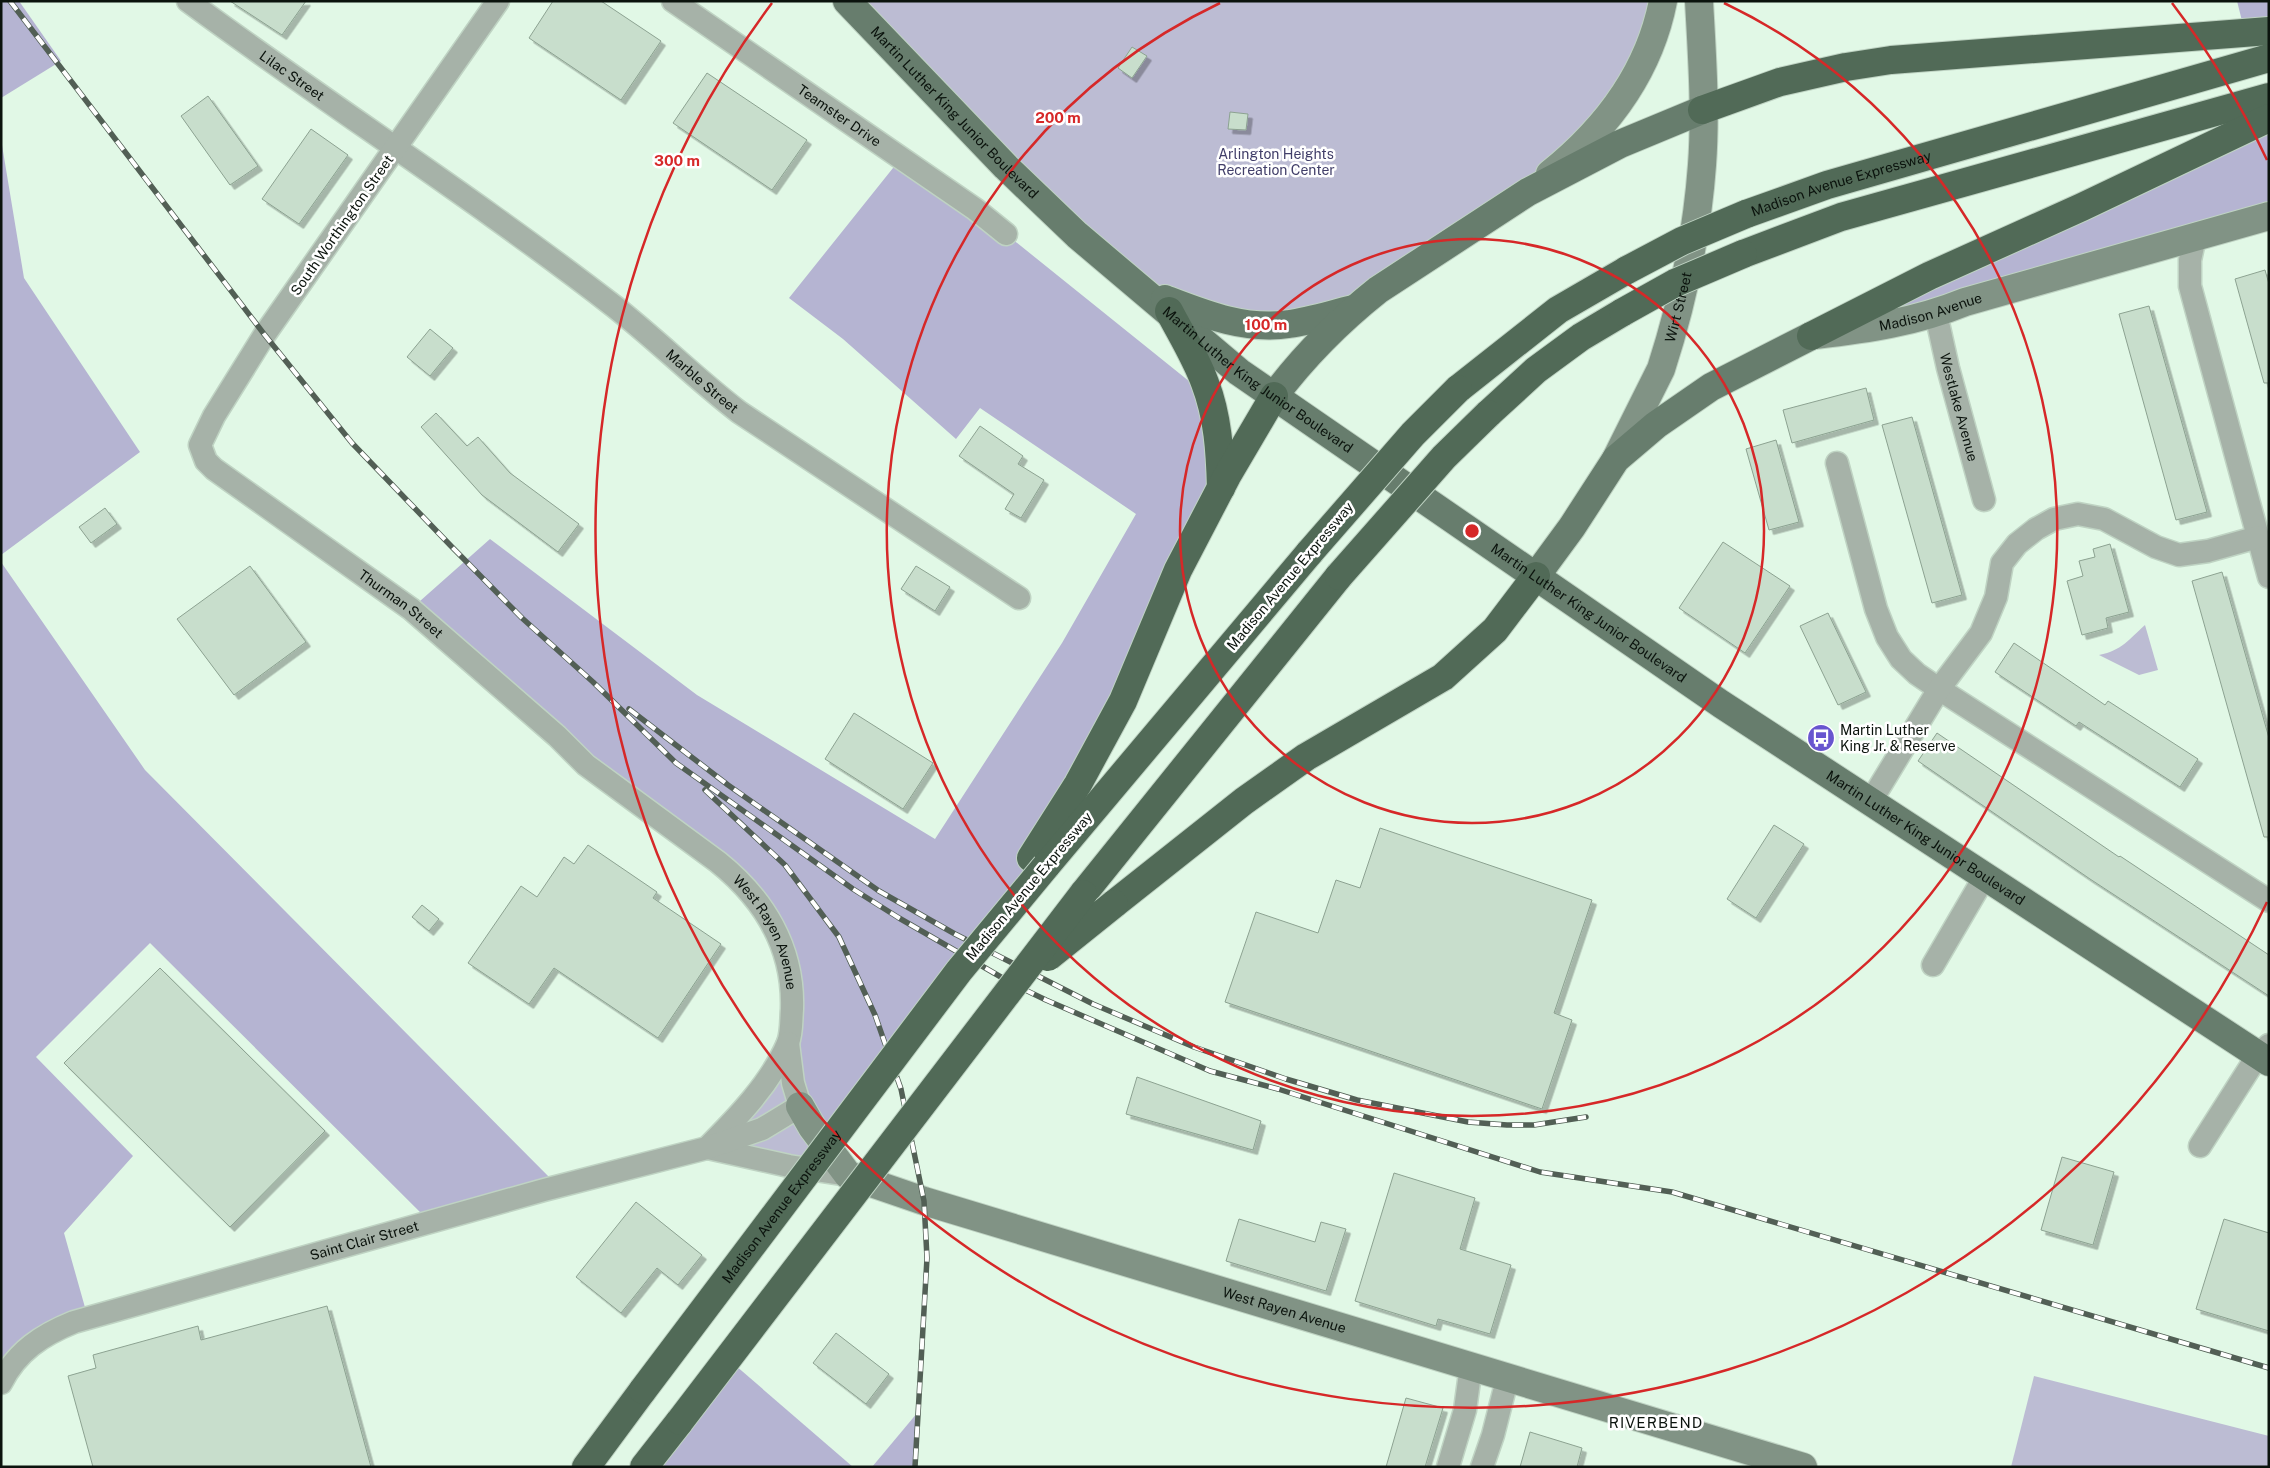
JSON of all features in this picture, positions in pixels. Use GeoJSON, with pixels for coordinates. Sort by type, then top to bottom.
{"type":"FeatureCollection","features":[{"type":"Feature","properties":{"kind":"highway"},"geometry":{"type":"LineString","coordinates":[[1702,110],[1780,82],[1846,67],[1891,60],[2269,31]]}},
{"type":"Feature","properties":{"kind":"highway","name":"Madison Avenue Expressway"},"geometry":{"type":"LineString","coordinates":[[586,1467],[959,971],[1038,862],[1413,434],[1458,389],[1558,310],[1682,241],[1746,214],[1827,186],[2269,58]]}},
{"type":"Feature","properties":{"kind":"highway"},"geometry":{"type":"LineString","coordinates":[[644,1467],[1083,894],[1339,576],[1444,457],[1536,370],[1581,337],[1675,284],[1743,254],[1841,217],[2269,97]]}},
{"type":"Feature","properties":{"kind":"highway"},"geometry":{"type":"LineString","coordinates":[[1811,336],[1929,276],[2082,207],[2269,118]]}},
{"type":"Feature","properties":{"kind":"highway"},"geometry":{"type":"LineString","coordinates":[[1169,311],[1205,382],[1210,398],[1219,437],[1220,488]]}},
{"type":"Feature","properties":{"kind":"highway"},"geometry":{"type":"LineString","coordinates":[[1038,862],[1123,701],[1178,570],[1220,488],[1274,396]]}},
{"type":"Feature","properties":{"kind":"highway"},"geometry":{"type":"LineString","coordinates":[[1013,984],[1244,801],[1306,758],[1443,677],[1495,630],[1536,576]]}},
{"type":"Feature","properties":{"kind":"main road","name":"Martin Luther King Junior Boulevard"},"geometry":{"type":"LineString","coordinates":[[847,1],[1006,167],[1077,235],[1147,292],[1239,372],[1721,704],[1985,876],[2265,1054]]}},
{"type":"Feature","properties":{"kind":"main road"},"geometry":{"type":"LineString","coordinates":[[1274,396],[1300,362],[1355,308],[1378,290],[1528,192],[1620,144],[1702,110]]}},
{"type":"Feature","properties":{"kind":"main road"},"geometry":{"type":"LineString","coordinates":[[1147,292],[1204,314],[1228,321],[1258,325],[1288,324],[1355,308]]}},
{"type":"Feature","properties":{"kind":"main road","name":"Madison Avenue"},"geometry":{"type":"LineString","coordinates":[[1616,459],[1656,425],[1710,387],[1811,336]]}},
{"type":"Feature","properties":{"kind":"main road","name":"Wirt Street"},"geometry":{"type":"LineString","coordinates":[[1536,576],[1572,527],[1616,459]]}},
{"type":"Feature","properties":{"kind":"street","name":"Lilac Street"},"geometry":{"type":"LineString","coordinates":[[188,1],[397,148]]}},
{"type":"Feature","properties":{"kind":"street","name":"South Worthington Street"},"geometry":{"type":"LineString","coordinates":[[203,456],[200,445],[205,431],[265,334],[397,148],[498,1]]}},
{"type":"Feature","properties":{"kind":"street","name":"Teamster Drive"},"geometry":{"type":"LineString","coordinates":[[673,1],[975,209],[1006,234]]}},
{"type":"Feature","properties":{"kind":"street"},"geometry":{"type":"LineString","coordinates":[[1528,192],[1594,135],[1626,94],[1645,57],[1663,1]]}},
{"type":"Feature","properties":{"kind":"street","name":"Wirt Street"},"geometry":{"type":"LineString","coordinates":[[1616,459],[1661,369],[1687,269],[1697,214],[1702,163],[1699,1]]}},
{"type":"Feature","properties":{"kind":"street","name":"Marble Street"},"geometry":{"type":"LineString","coordinates":[[397,148],[616,308],[712,392],[739,412],[1019,598]]}},
{"type":"Feature","properties":{"kind":"street","name":"Madison Avenue"},"geometry":{"type":"LineString","coordinates":[[1811,336],[1870,329],[1936,314],[1965,302],[2269,216]]}},
{"type":"Feature","properties":{"kind":"street"},"geometry":{"type":"LineString","coordinates":[[2195,237],[2190,260],[2190,286],[2269,577]]}},
{"type":"Feature","properties":{"kind":"street","name":"Westlake Avenue"},"geometry":{"type":"LineString","coordinates":[[1936,314],[1948,368],[1984,500]]}},
{"type":"Feature","properties":{"kind":"street","name":"Thurman Street"},"geometry":{"type":"LineString","coordinates":[[203,456],[214,469],[411,609],[557,736],[586,765]]}},
{"type":"Feature","properties":{"kind":"street"},"geometry":{"type":"LineString","coordinates":[[1837,463],[1876,609],[1887,637],[1901,659],[1917,674],[1939,689],[2269,902]]}},
{"type":"Feature","properties":{"kind":"street"},"geometry":{"type":"LineString","coordinates":[[1871,801],[1939,689],[1981,633],[1996,597],[2002,563],[2017,544],[2054,519],[2078,514],[2104,519],[2156,547],[2179,555],[2208,551],[2258,537]]}},
{"type":"Feature","properties":{"kind":"street","name":"West Rayen Avenue"},"geometry":{"type":"LineString","coordinates":[[586,765],[737,878],[759,902],[774,926],[789,969],[792,994],[791,1030],[788,1043],[747,1108],[707,1148]]}},
{"type":"Feature","properties":{"kind":"street"},"geometry":{"type":"LineString","coordinates":[[1933,964],[1985,876]]}},
{"type":"Feature","properties":{"kind":"street"},"geometry":{"type":"LineString","coordinates":[[788,1043],[793,1082],[800,1106],[812,1127],[848,1175]]}},
{"type":"Feature","properties":{"kind":"street"},"geometry":{"type":"LineString","coordinates":[[2200,1146],[2265,1054]]}},
{"type":"Feature","properties":{"kind":"street","name":"Saint Clair Street"},"geometry":{"type":"LineString","coordinates":[[1,1383],[7,1371],[28,1348],[49,1332],[74,1322],[478,1208],[707,1148],[762,1129],[800,1106]]}},
{"type":"Feature","properties":{"kind":"street","name":"Saint Clair Street"},"geometry":{"type":"LineString","coordinates":[[707,1148],[789,1166],[848,1175]]}},
{"type":"Feature","properties":{"kind":"street","name":"West Rayen Avenue"},"geometry":{"type":"LineString","coordinates":[[848,1175],[924,1201],[1508,1376],[1803,1467]]}},
{"type":"Feature","properties":{"kind":"street"},"geometry":{"type":"LineString","coordinates":[[1448,1467],[1465,1410],[1471,1366]]}},
{"type":"Feature","properties":{"kind":"street"},"geometry":{"type":"LineString","coordinates":[[1482,1467],[1493,1435],[1508,1376]]}},
{"type":"Feature","properties":{"kind":"green space","name":"Arlington Heights Recreation Center"},"geometry":{"type":"Polygon","coordinates":[[[847,1],[1663,1],[1594,135],[1378,290],[1288,324],[1147,292],[847,1]]]}},
{"type":"Feature","properties":{"kind":"green space"},"geometry":{"type":"Polygon","coordinates":[[[2145,625],[2158,670],[2139,675],[2099,655],[2120,647],[2145,625]]]}},
{"type":"Feature","properties":{"kind":"green space"},"geometry":{"type":"Polygon","coordinates":[[[788,1043],[848,1175],[707,1148],[788,1043]]]}},
{"type":"Feature","properties":{"kind":"green space"},"geometry":{"type":"Polygon","coordinates":[[[2034,1376],[2269,1436],[2269,1467],[2011,1467],[2034,1376]]]}},
{"type":"Feature","properties":{"kind":"shaded area"},"geometry":{"type":"Polygon","coordinates":[[[1,1],[19,1],[61,61],[1,98],[1,1]]]}},
{"type":"Feature","properties":{"kind":"shaded area"},"geometry":{"type":"Polygon","coordinates":[[[2237,1],[2269,1],[2269,31],[2245,33],[2237,1]]]}},
{"type":"Feature","properties":{"kind":"shaded area"},"geometry":{"type":"Polygon","coordinates":[[[2269,118],[2269,216],[1870,329],[1929,276],[2269,118]]]}},
{"type":"Feature","properties":{"kind":"shaded area"},"geometry":{"type":"Polygon","coordinates":[[[1,139],[24,278],[140,452],[1,555],[1,139]]]}},
{"type":"Feature","properties":{"kind":"shaded area"},"geometry":{"type":"Polygon","coordinates":[[[901,158],[1006,234],[1210,398],[1220,464],[1078,784],[959,971],[826,1146],[800,1106],[792,994],[759,902],[411,609],[490,539],[697,695],[935,839],[1062,643],[1136,514],[980,408],[956,439],[843,339],[789,298],[901,158]]]}},
{"type":"Feature","properties":{"kind":"shaded area"},"geometry":{"type":"Polygon","coordinates":[[[1,562],[145,770],[558,1186],[430,1222],[150,943],[36,1057],[133,1156],[64,1233],[88,1318],[74,1322],[1,1383],[1,562]]]}},
{"type":"Feature","properties":{"kind":"shaded area"},"geometry":{"type":"Polygon","coordinates":[[[728,1359],[853,1467],[644,1467],[728,1359]]]}},
{"type":"Feature","properties":{"kind":"shaded area"},"geometry":{"type":"Polygon","coordinates":[[[918,1412],[915,1467],[872,1467],[918,1412]]]}},
{"type":"Feature","properties":{"kind":"building"},"geometry":{"type":"Polygon","coordinates":[[[230,1],[306,1],[282,35],[230,1]]]}},
{"type":"Feature","properties":{"kind":"building"},"geometry":{"type":"Polygon","coordinates":[[[553,1],[601,1],[661,41],[621,100],[529,38],[553,1]]]}},
{"type":"Feature","properties":{"kind":"building"},"geometry":{"type":"Polygon","coordinates":[[[1132,47],[1147,56],[1132,78],[1118,68],[1132,47]]]}},
{"type":"Feature","properties":{"kind":"building"},"geometry":{"type":"Polygon","coordinates":[[[707,73],[807,140],[772,190],[673,123],[707,73]]]}},
{"type":"Feature","properties":{"kind":"building"},"geometry":{"type":"Polygon","coordinates":[[[208,96],[258,166],[230,185],[181,116],[208,96]]]}},
{"type":"Feature","properties":{"kind":"building"},"geometry":{"type":"Polygon","coordinates":[[[1230,112],[1248,114],[1246,130],[1228,129],[1230,112]]]}},
{"type":"Feature","properties":{"kind":"building"},"geometry":{"type":"Polygon","coordinates":[[[311,129],[348,155],[299,224],[262,199],[311,129]]]}},
{"type":"Feature","properties":{"kind":"building"},"geometry":{"type":"Polygon","coordinates":[[[2265,270],[2269,284],[2269,383],[2264,383],[2235,279],[2265,270]]]}},
{"type":"Feature","properties":{"kind":"building"},"geometry":{"type":"Polygon","coordinates":[[[2149,306],[2207,512],[2176,520],[2119,314],[2149,306]]]}},
{"type":"Feature","properties":{"kind":"building"},"geometry":{"type":"Polygon","coordinates":[[[430,329],[453,348],[430,376],[407,357],[430,329]]]}},
{"type":"Feature","properties":{"kind":"building"},"geometry":{"type":"Polygon","coordinates":[[[1866,388],[1874,420],[1792,443],[1783,410],[1866,388]]]}},
{"type":"Feature","properties":{"kind":"building"},"geometry":{"type":"Polygon","coordinates":[[[436,413],[467,446],[478,437],[510,473],[579,524],[558,552],[482,495],[421,427],[436,413]]]}},
{"type":"Feature","properties":{"kind":"building"},"geometry":{"type":"Polygon","coordinates":[[[1912,417],[1962,595],[1932,603],[1882,425],[1912,417]]]}},
{"type":"Feature","properties":{"kind":"building"},"geometry":{"type":"Polygon","coordinates":[[[980,426],[1023,456],[1018,464],[1044,480],[1021,518],[1005,509],[1014,494],[959,456],[980,426]]]}},
{"type":"Feature","properties":{"kind":"building"},"geometry":{"type":"Polygon","coordinates":[[[1776,440],[1799,522],[1769,530],[1746,449],[1776,440]]]}},
{"type":"Feature","properties":{"kind":"building"},"geometry":{"type":"Polygon","coordinates":[[[105,508],[117,524],[91,543],[79,527],[105,508]]]}},
{"type":"Feature","properties":{"kind":"building"},"geometry":{"type":"Polygon","coordinates":[[[1723,542],[1790,586],[1745,653],[1679,608],[1723,542]]]}},
{"type":"Feature","properties":{"kind":"building"},"geometry":{"type":"Polygon","coordinates":[[[2110,544],[2129,612],[2106,618],[2108,628],[2082,635],[2067,581],[2083,576],[2079,561],[2095,557],[2093,549],[2110,544]]]}},
{"type":"Feature","properties":{"kind":"building"},"geometry":{"type":"Polygon","coordinates":[[[250,566],[306,642],[234,695],[177,619],[250,566]]]}},
{"type":"Feature","properties":{"kind":"building"},"geometry":{"type":"Polygon","coordinates":[[[916,566],[950,587],[935,611],[901,589],[916,566]]]}},
{"type":"Feature","properties":{"kind":"building"},"geometry":{"type":"Polygon","coordinates":[[[2222,572],[2269,738],[2269,837],[2264,837],[2192,581],[2222,572]]]}},
{"type":"Feature","properties":{"kind":"building"},"geometry":{"type":"Polygon","coordinates":[[[1828,613],[1866,692],[1838,705],[1800,626],[1828,613]]]}},
{"type":"Feature","properties":{"kind":"building"},"geometry":{"type":"Polygon","coordinates":[[[2014,643],[2105,705],[2108,701],[2198,759],[2180,787],[2079,722],[2076,726],[1995,672],[2014,643]]]}},
{"type":"Feature","properties":{"kind":"building"},"geometry":{"type":"Polygon","coordinates":[[[854,713],[933,763],[903,809],[825,759],[854,713]]]}},
{"type":"Feature","properties":{"kind":"building"},"geometry":{"type":"Polygon","coordinates":[[[1937,733],[2119,857],[2269,955],[2269,996],[2090,879],[1918,761],[1937,733]]]}},
{"type":"Feature","properties":{"kind":"building"},"geometry":{"type":"Polygon","coordinates":[[[1774,825],[1804,844],[1756,918],[1727,899],[1774,825]]]}},
{"type":"Feature","properties":{"kind":"building"},"geometry":{"type":"Polygon","coordinates":[[[1380,828],[1592,900],[1554,1013],[1572,1020],[1542,1109],[1225,1002],[1256,912],[1318,933],[1336,880],[1360,888],[1380,828]]]}},
{"type":"Feature","properties":{"kind":"building"},"geometry":{"type":"Polygon","coordinates":[[[588,845],[657,892],[653,898],[721,944],[658,1038],[554,968],[529,1004],[468,963],[521,886],[537,897],[564,857],[574,864],[588,845]]]}},
{"type":"Feature","properties":{"kind":"building"},"geometry":{"type":"Polygon","coordinates":[[[422,905],[439,919],[429,931],[412,917],[422,905]]]}},
{"type":"Feature","properties":{"kind":"building"},"geometry":{"type":"Polygon","coordinates":[[[160,968],[325,1131],[230,1227],[64,1063],[160,968]]]}},
{"type":"Feature","properties":{"kind":"building"},"geometry":{"type":"Polygon","coordinates":[[[1137,1077],[1261,1121],[1253,1150],[1126,1114],[1137,1077]]]}},
{"type":"Feature","properties":{"kind":"building"},"geometry":{"type":"Polygon","coordinates":[[[2062,1157],[2114,1172],[2093,1245],[2041,1230],[2062,1157]]]}},
{"type":"Feature","properties":{"kind":"building"},"geometry":{"type":"Polygon","coordinates":[[[1394,1173],[1475,1198],[1460,1249],[1511,1265],[1490,1334],[1438,1319],[1436,1326],[1355,1301],[1394,1173]]]}},
{"type":"Feature","properties":{"kind":"building"},"geometry":{"type":"Polygon","coordinates":[[[636,1202],[702,1255],[678,1285],[657,1268],[621,1313],[576,1277],[636,1202]]]}},
{"type":"Feature","properties":{"kind":"building"},"geometry":{"type":"Polygon","coordinates":[[[1239,1219],[1315,1242],[1321,1222],[1346,1229],[1326,1291],[1226,1261],[1239,1219]]]}},
{"type":"Feature","properties":{"kind":"building"},"geometry":{"type":"Polygon","coordinates":[[[2224,1219],[2269,1233],[2269,1331],[2196,1309],[2224,1219]]]}},
{"type":"Feature","properties":{"kind":"building"},"geometry":{"type":"Polygon","coordinates":[[[327,1306],[371,1467],[93,1467],[68,1376],[96,1368],[93,1355],[198,1326],[201,1340],[327,1306]]]}},
{"type":"Feature","properties":{"kind":"building"},"geometry":{"type":"Polygon","coordinates":[[[836,1333],[889,1374],[866,1404],[813,1363],[836,1333]]]}},
{"type":"Feature","properties":{"kind":"building"},"geometry":{"type":"Polygon","coordinates":[[[1406,1398],[1443,1408],[1425,1467],[1386,1467],[1406,1398]]]}},
{"type":"Feature","properties":{"kind":"building"},"geometry":{"type":"Polygon","coordinates":[[[1530,1432],[1582,1448],[1577,1467],[1520,1467],[1530,1432]]]}},
{"type":"Feature","properties":{"kind":"railway"},"geometry":{"type":"LineString","coordinates":[[10,1],[264,334],[352,443],[451,546],[522,618],[593,682],[676,763],[853,889],[899,918],[1013,984],[1210,1071],[1278,1089],[1540,1172],[1672,1192],[2269,1368]]}},
{"type":"Feature","properties":{"kind":"railway"},"geometry":{"type":"LineString","coordinates":[[629,709],[728,785],[879,891],[955,934],[1093,1004],[1194,1047],[1286,1079],[1357,1100],[1468,1122],[1507,1125],[1534,1125],[1586,1117]]}},
{"type":"Feature","properties":{"kind":"railway"},"geometry":{"type":"LineString","coordinates":[[705,790],[785,865],[839,937],[875,1015],[901,1089],[924,1201],[927,1258],[915,1467]]}},
{"type":"Feature","properties":{"kind":"place","name":"Martin Luther King Jr. & Reserve"},"geometry":{"type":"Point","coordinates":[1821,738]}},
{"type":"Feature","properties":{"kind":"district","name":"RIVERBEND"},"geometry":{"type":"Point","coordinates":[1656,1422]}}]}
